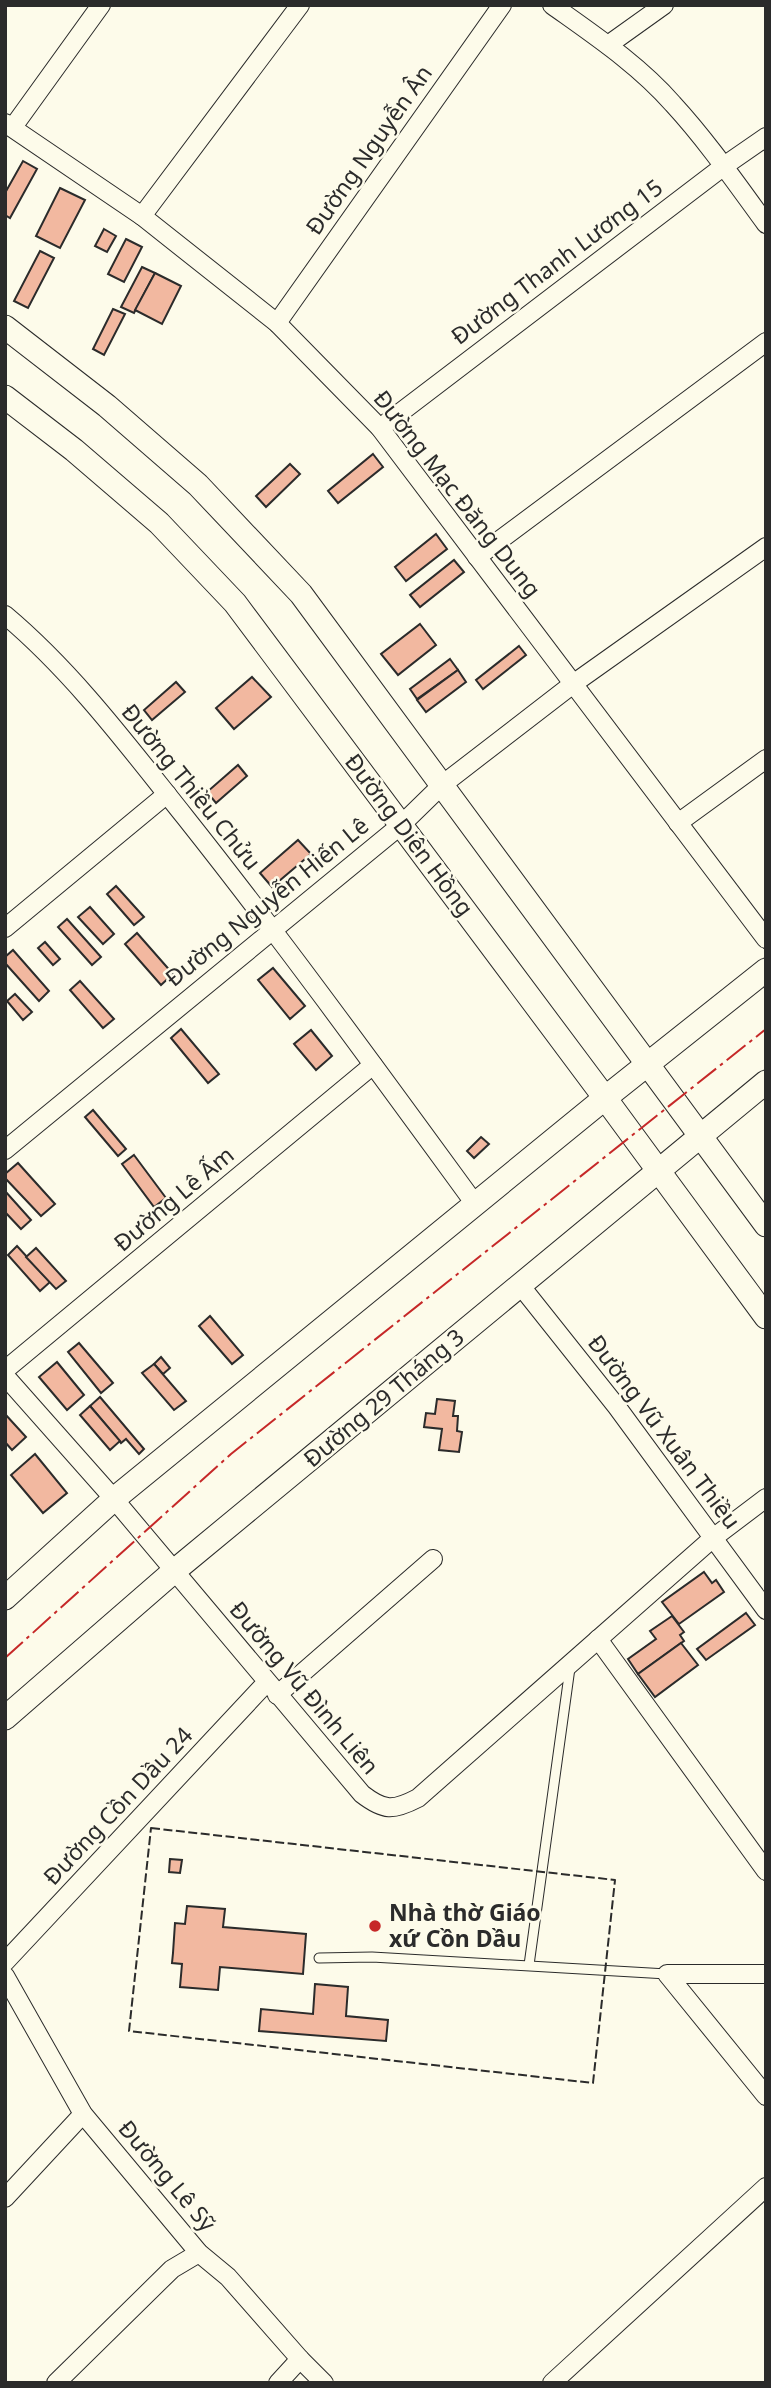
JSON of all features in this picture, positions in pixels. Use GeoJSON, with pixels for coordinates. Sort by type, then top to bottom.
{"type":"FeatureCollection","features":[{"type":"Feature","properties":{"kind":"street"},"geometry":{"type":"LineString","coordinates":[[9,125],[101,5]]}},
{"type":"Feature","properties":{"kind":"street"},"geometry":{"type":"LineString","coordinates":[[142,216],[300,5]]}},
{"type":"Feature","properties":{"kind":"street","name":"Đường Nguyễn Ân"},"geometry":{"type":"LineString","coordinates":[[277,323],[502,5]]}},
{"type":"Feature","properties":{"kind":"street"},"geometry":{"type":"LineString","coordinates":[[552,5],[608,45],[672,103],[724,166],[766,224]]}},
{"type":"Feature","properties":{"kind":"street"},"geometry":{"type":"LineString","coordinates":[[608,45],[664,5]]}},
{"type":"Feature","properties":{"kind":"street","name":"Đường Mạc Đăng Dung"},"geometry":{"type":"LineString","coordinates":[[9,125],[142,216],[277,323],[380,428],[766,939]]}},
{"type":"Feature","properties":{"kind":"street","name":"Đường Thanh Lương 15"},"geometry":{"type":"LineString","coordinates":[[380,428],[724,166],[766,137]]}},
{"type":"Feature","properties":{"kind":"street"},"geometry":{"type":"LineString","coordinates":[[5,327],[107,405],[198,485],[301,594],[766,1225]]}},
{"type":"Feature","properties":{"kind":"street"},"geometry":{"type":"LineString","coordinates":[[477,557],[766,342]]}},
{"type":"Feature","properties":{"kind":"street","name":"Đường Diên Hồng"},"geometry":{"type":"LineString","coordinates":[[5,397],[74,450],[159,523],[235,603],[606,1098],[766,1317]]}},
{"type":"Feature","properties":{"kind":"street","name":"Đường Nguyễn Hiến Lê"},"geometry":{"type":"LineString","coordinates":[[5,1150],[401,825],[442,785],[573,684],[766,547]]}},
{"type":"Feature","properties":{"kind":"street","name":"Đường Thiều Chửu"},"geometry":{"type":"LineString","coordinates":[[5,615],[33,639],[107,720],[167,794],[273,928],[475,1204]]}},
{"type":"Feature","properties":{"kind":"street"},"geometry":{"type":"LineString","coordinates":[[678,823],[766,759]]}},
{"type":"Feature","properties":{"kind":"street"},"geometry":{"type":"LineString","coordinates":[[5,928],[167,794]]}},
{"type":"Feature","properties":{"kind":"street"},"geometry":{"type":"LineString","coordinates":[[5,1598],[114,1499],[766,970]]}},
{"type":"Feature","properties":{"kind":"street","name":"Đường Lê Ấm"},"geometry":{"type":"LineString","coordinates":[[5,1373],[373,1065]]}},
{"type":"Feature","properties":{"kind":"street","name":"Đường 29 Tháng 3"},"geometry":{"type":"LineString","coordinates":[[5,1718],[173,1572],[766,1082]]}},
{"type":"Feature","properties":{"kind":"street","name":"Đường Vũ Xuân Thiều"},"geometry":{"type":"LineString","coordinates":[[520,1284],[617,1407],[766,1610]]}},
{"type":"Feature","properties":{"kind":"street","name":"Đường Vũ Đình Liên"},"geometry":{"type":"LineString","coordinates":[[5,1373],[362,1794],[377,1806],[399,1808],[418,1798],[713,1538],[766,1498]]}},
{"type":"Feature","properties":{"kind":"street","name":"Đường Cồn Dầu 24"},"geometry":{"type":"LineString","coordinates":[[5,1962],[272,1689],[433,1559]]}},
{"type":"Feature","properties":{"kind":"street"},"geometry":{"type":"LineString","coordinates":[[598,1639],[766,1871]]}},
{"type":"Feature","properties":{"kind":"street"},"geometry":{"type":"LineString","coordinates":[[667,1973],[766,1974]]}},
{"type":"Feature","properties":{"kind":"street"},"geometry":{"type":"LineString","coordinates":[[667,1973],[766,2096]]}},
{"type":"Feature","properties":{"kind":"street","name":"Đường Lê Sỹ"},"geometry":{"type":"LineString","coordinates":[[5,1976],[83,2114],[199,2253],[228,2277],[324,2383]]}},
{"type":"Feature","properties":{"kind":"street"},"geometry":{"type":"LineString","coordinates":[[5,2199],[83,2114]]}},
{"type":"Feature","properties":{"kind":"street"},"geometry":{"type":"LineString","coordinates":[[552,2383],[766,2187]]}},
{"type":"Feature","properties":{"kind":"street"},"geometry":{"type":"LineString","coordinates":[[56,2383],[172,2269],[199,2253]]}},
{"type":"Feature","properties":{"kind":"street"},"geometry":{"type":"LineString","coordinates":[[278,2383],[300,2359]]}},
{"type":"Feature","properties":{"kind":"lane"},"geometry":{"type":"LineString","coordinates":[[529,1965],[570,1664]]}},
{"type":"Feature","properties":{"kind":"lane"},"geometry":{"type":"LineString","coordinates":[[319,1958],[372,1957],[667,1973]]}},
{"type":"Feature","properties":{"kind":"building"},"geometry":{"type":"Polygon","coordinates":[[[23,161],[37,169],[10,218],[5,215],[5,193],[23,161]]]}},
{"type":"Feature","properties":{"kind":"building"},"geometry":{"type":"Polygon","coordinates":[[[60,188],[85,200],[60,248],[36,236],[60,188]]]}},
{"type":"Feature","properties":{"kind":"building"},"geometry":{"type":"Polygon","coordinates":[[[104,229],[116,236],[107,252],[95,246],[104,229]]]}},
{"type":"Feature","properties":{"kind":"building"},"geometry":{"type":"Polygon","coordinates":[[[126,239],[142,247],[124,282],[108,274],[126,239]]]}},
{"type":"Feature","properties":{"kind":"building"},"geometry":{"type":"Polygon","coordinates":[[[40,251],[54,258],[28,308],[14,301],[40,251]]]}},
{"type":"Feature","properties":{"kind":"building"},"geometry":{"type":"Polygon","coordinates":[[[142,267],[155,273],[134,313],[121,307],[142,267]]]}},
{"type":"Feature","properties":{"kind":"building"},"geometry":{"type":"Polygon","coordinates":[[[155,273],[181,286],[162,324],[135,310],[155,273]]]}},
{"type":"Feature","properties":{"kind":"building"},"geometry":{"type":"Polygon","coordinates":[[[113,309],[125,314],[104,355],[93,349],[113,309]]]}},
{"type":"Feature","properties":{"kind":"building"},"geometry":{"type":"Polygon","coordinates":[[[373,454],[383,467],[338,503],[328,491],[373,454]]]}},
{"type":"Feature","properties":{"kind":"building"},"geometry":{"type":"Polygon","coordinates":[[[290,464],[300,474],[266,507],[256,496],[290,464]]]}},
{"type":"Feature","properties":{"kind":"building"},"geometry":{"type":"Polygon","coordinates":[[[436,534],[447,549],[406,581],[395,567],[436,534]]]}},
{"type":"Feature","properties":{"kind":"building"},"geometry":{"type":"Polygon","coordinates":[[[454,560],[464,572],[420,607],[410,595],[454,560]]]}},
{"type":"Feature","properties":{"kind":"building"},"geometry":{"type":"Polygon","coordinates":[[[420,624],[436,645],[398,675],[381,654],[420,624]]]}},
{"type":"Feature","properties":{"kind":"building"},"geometry":{"type":"Polygon","coordinates":[[[519,646],[526,655],[483,689],[476,680],[519,646]]]}},
{"type":"Feature","properties":{"kind":"building"},"geometry":{"type":"Polygon","coordinates":[[[450,659],[458,670],[417,699],[410,689],[450,659]]]}},
{"type":"Feature","properties":{"kind":"building"},"geometry":{"type":"Polygon","coordinates":[[[458,670],[466,682],[426,712],[417,700],[458,670]]]}},
{"type":"Feature","properties":{"kind":"building"},"geometry":{"type":"Polygon","coordinates":[[[252,677],[271,697],[234,729],[216,708],[252,677]]]}},
{"type":"Feature","properties":{"kind":"building"},"geometry":{"type":"Polygon","coordinates":[[[176,682],[185,692],[152,720],[144,710],[176,682]]]}},
{"type":"Feature","properties":{"kind":"building"},"geometry":{"type":"Polygon","coordinates":[[[238,765],[247,776],[216,803],[207,792],[238,765]]]}},
{"type":"Feature","properties":{"kind":"building"},"geometry":{"type":"Polygon","coordinates":[[[298,840],[311,854],[272,887],[260,873],[298,840]]]}},
{"type":"Feature","properties":{"kind":"building"},"geometry":{"type":"Polygon","coordinates":[[[116,886],[144,917],[134,925],[107,894],[116,886]]]}},
{"type":"Feature","properties":{"kind":"building"},"geometry":{"type":"Polygon","coordinates":[[[90,907],[114,934],[103,944],[78,917],[90,907]]]}},
{"type":"Feature","properties":{"kind":"building"},"geometry":{"type":"Polygon","coordinates":[[[67,919],[101,957],[92,965],[58,927],[67,919]]]}},
{"type":"Feature","properties":{"kind":"building"},"geometry":{"type":"Polygon","coordinates":[[[137,933],[173,974],[161,985],[125,944],[137,933]]]}},
{"type":"Feature","properties":{"kind":"building"},"geometry":{"type":"Polygon","coordinates":[[[45,942],[60,959],[53,965],[38,948],[45,942]]]}},
{"type":"Feature","properties":{"kind":"building"},"geometry":{"type":"Polygon","coordinates":[[[13,950],[49,991],[39,1001],[5,963],[5,957],[13,950]]]}},
{"type":"Feature","properties":{"kind":"building"},"geometry":{"type":"Polygon","coordinates":[[[273,968],[305,1006],[290,1019],[258,980],[273,968]]]}},
{"type":"Feature","properties":{"kind":"building"},"geometry":{"type":"Polygon","coordinates":[[[80,981],[114,1019],[103,1028],[70,990],[80,981]]]}},
{"type":"Feature","properties":{"kind":"building"},"geometry":{"type":"Polygon","coordinates":[[[15,994],[32,1012],[23,1020],[7,1001],[15,994]]]}},
{"type":"Feature","properties":{"kind":"building"},"geometry":{"type":"Polygon","coordinates":[[[181,1029],[219,1074],[208,1083],[171,1038],[181,1029]]]}},
{"type":"Feature","properties":{"kind":"building"},"geometry":{"type":"Polygon","coordinates":[[[311,1030],[332,1056],[316,1070],[294,1044],[311,1030]]]}},
{"type":"Feature","properties":{"kind":"building"},"geometry":{"type":"Polygon","coordinates":[[[93,1110],[126,1149],[118,1156],[85,1117],[93,1110]]]}},
{"type":"Feature","properties":{"kind":"building"},"geometry":{"type":"Polygon","coordinates":[[[481,1137],[489,1144],[474,1158],[467,1151],[481,1137]]]}},
{"type":"Feature","properties":{"kind":"building"},"geometry":{"type":"Polygon","coordinates":[[[134,1155],[166,1198],[154,1207],[122,1164],[134,1155]]]}},
{"type":"Feature","properties":{"kind":"building"},"geometry":{"type":"Polygon","coordinates":[[[18,1163],[55,1204],[41,1216],[5,1178],[5,1174],[18,1163]]]}},
{"type":"Feature","properties":{"kind":"building"},"geometry":{"type":"Polygon","coordinates":[[[5,1191],[31,1220],[21,1229],[5,1212],[5,1191]]]}},
{"type":"Feature","properties":{"kind":"building"},"geometry":{"type":"Polygon","coordinates":[[[17,1246],[50,1282],[40,1291],[8,1255],[17,1246]]]}},
{"type":"Feature","properties":{"kind":"building"},"geometry":{"type":"Polygon","coordinates":[[[36,1248],[66,1281],[56,1289],[26,1257],[36,1248]]]}},
{"type":"Feature","properties":{"kind":"building"},"geometry":{"type":"Polygon","coordinates":[[[210,1316],[243,1355],[232,1364],[199,1326],[210,1316]]]}},
{"type":"Feature","properties":{"kind":"building"},"geometry":{"type":"Polygon","coordinates":[[[79,1343],[113,1383],[101,1393],[68,1352],[79,1343]]]}},
{"type":"Feature","properties":{"kind":"building"},"geometry":{"type":"Polygon","coordinates":[[[161,1357],[170,1368],[163,1374],[154,1364],[161,1357]]]}},
{"type":"Feature","properties":{"kind":"building"},"geometry":{"type":"Polygon","coordinates":[[[57,1362],[84,1395],[67,1410],[39,1377],[57,1362]]]}},
{"type":"Feature","properties":{"kind":"building"},"geometry":{"type":"Polygon","coordinates":[[[154,1364],[186,1401],[174,1410],[142,1373],[154,1364]]]}},
{"type":"Feature","properties":{"kind":"building"},"geometry":{"type":"Polygon","coordinates":[[[100,1397],[144,1449],[139,1454],[126,1439],[121,1443],[90,1406],[100,1397]]]}},
{"type":"Feature","properties":{"kind":"building"},"geometry":{"type":"Polygon","coordinates":[[[437,1399],[455,1401],[453,1416],[458,1416],[457,1431],[462,1432],[459,1452],[439,1450],[442,1429],[424,1427],[426,1413],[435,1414],[437,1399]]]}},
{"type":"Feature","properties":{"kind":"building"},"geometry":{"type":"Polygon","coordinates":[[[90,1406],[120,1441],[110,1450],[80,1415],[90,1406]]]}},
{"type":"Feature","properties":{"kind":"building"},"geometry":{"type":"Polygon","coordinates":[[[5,1414],[26,1437],[12,1450],[5,1442],[5,1414]]]}},
{"type":"Feature","properties":{"kind":"building"},"geometry":{"type":"Polygon","coordinates":[[[35,1454],[67,1493],[43,1513],[11,1475],[35,1454]]]}},
{"type":"Feature","properties":{"kind":"building"},"geometry":{"type":"Polygon","coordinates":[[[704,1572],[712,1583],[716,1580],[724,1592],[679,1624],[662,1602],[704,1572]]]}},
{"type":"Feature","properties":{"kind":"building"},"geometry":{"type":"Polygon","coordinates":[[[746,1613],[755,1625],[706,1660],[697,1649],[746,1613]]]}},
{"type":"Feature","properties":{"kind":"building"},"geometry":{"type":"Polygon","coordinates":[[[672,1616],[684,1632],[680,1635],[684,1641],[638,1674],[628,1659],[656,1639],[650,1631],[672,1616]]]}},
{"type":"Feature","properties":{"kind":"building"},"geometry":{"type":"Polygon","coordinates":[[[681,1643],[698,1665],[655,1697],[638,1674],[681,1643]]]}},
{"type":"Feature","properties":{"kind":"building"},"geometry":{"type":"Polygon","coordinates":[[[170,1859],[182,1860],[180,1873],[169,1872],[170,1859]]]}},
{"type":"Feature","properties":{"kind":"building"},"geometry":{"type":"Polygon","coordinates":[[[187,1906],[225,1909],[223,1927],[306,1934],[303,1974],[220,1967],[218,1990],[180,1987],[182,1964],[172,1963],[175,1923],[185,1924],[187,1906]]]}},
{"type":"Feature","properties":{"kind":"building"},"geometry":{"type":"Polygon","coordinates":[[[315,1984],[348,1987],[346,2016],[388,2020],[386,2041],[259,2031],[261,2009],[313,2014],[315,1984]]]}},
{"type":"Feature","properties":{"kind":"fence"},"geometry":{"type":"LineString","coordinates":[[151,1828],[615,1880],[593,2083],[129,2031],[151,1828]]}},
{"type":"Feature","properties":{"kind":"power"},"geometry":{"type":"LineString","coordinates":[[5,1658],[231,1454],[766,1029]]}},
{"type":"Feature","properties":{"kind":"place","name":"Nhà thờ Giáo xứ Cồn Dầu"},"geometry":{"type":"Point","coordinates":[375,1926]}}]}
